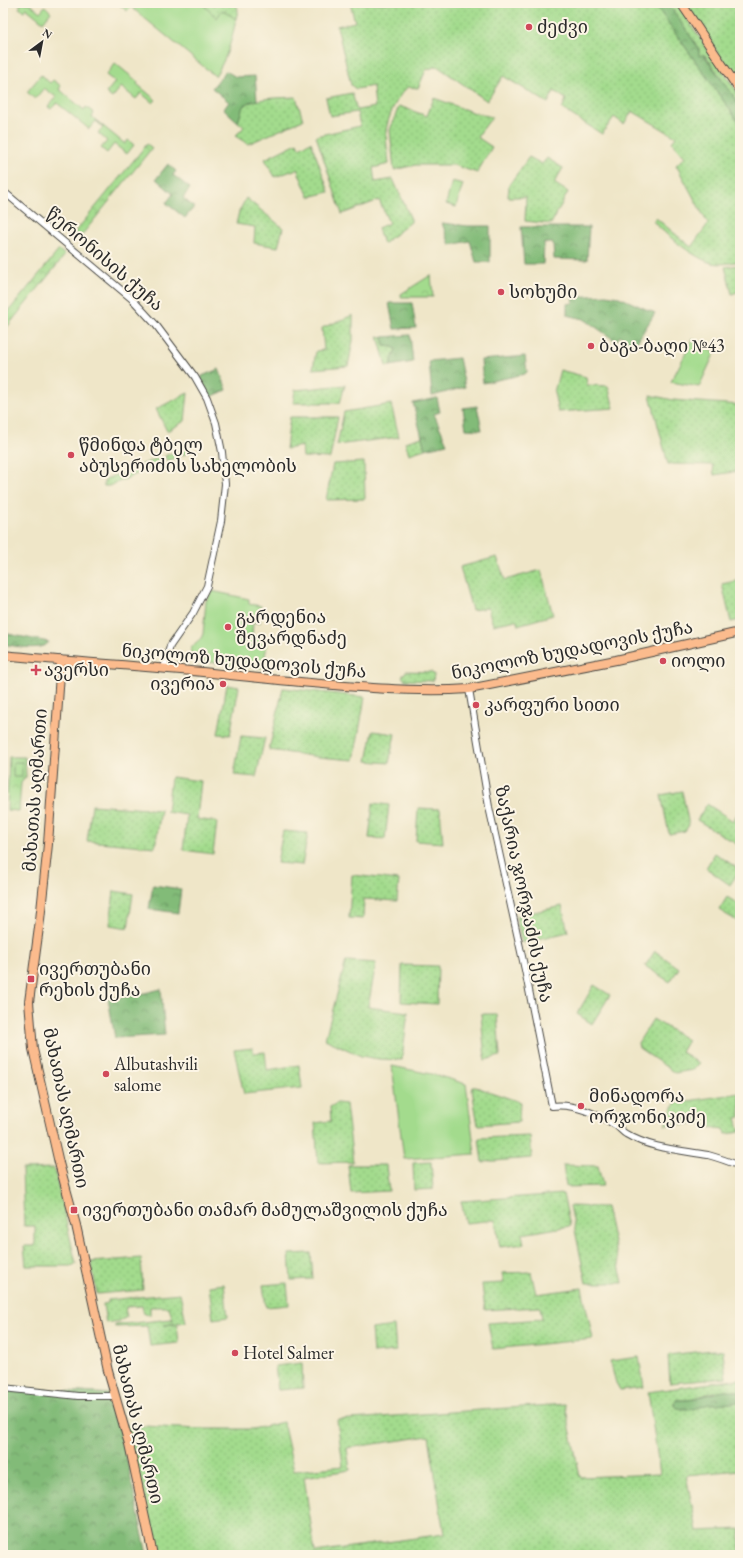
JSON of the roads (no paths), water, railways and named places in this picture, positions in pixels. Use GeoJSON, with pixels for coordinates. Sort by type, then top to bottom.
{"type":"FeatureCollection","features":[{"type":"Feature","properties":{"kind":"main road"},"geometry":{"type":"LineString","coordinates":[[681,3],[740,91]]}},
{"type":"Feature","properties":{"kind":"main road","name":"ნიკოლოზ ხუდადოვის ქუჩა"},"geometry":{"type":"LineString","coordinates":[[3,655],[164,668],[282,681],[388,690],[445,691],[469,689],[616,660],[740,632]]}},
{"type":"Feature","properties":{"kind":"main road","name":"მახათას აღმართი"},"geometry":{"type":"LineString","coordinates":[[61,660],[47,851],[29,1002],[30,1021],[35,1061],[76,1225],[100,1335],[128,1444],[153,1555]]}},
{"type":"Feature","properties":{"kind":"street","name":"წერონისის ქუჩა"},"geometry":{"type":"LineString","coordinates":[[3,191],[132,299],[156,325],[196,377],[207,398],[216,423],[222,452],[225,484],[221,522],[207,586],[193,613],[170,646],[164,668]]}},
{"type":"Feature","properties":{"kind":"street","name":"ზაქარია ჯორჯაძის ქუჩა"},"geometry":{"type":"LineString","coordinates":[[469,689],[489,807],[525,970],[552,1106],[568,1106],[600,1117],[616,1125],[626,1134],[670,1150],[710,1156],[740,1166]]}},
{"type":"Feature","properties":{"kind":"street"},"geometry":{"type":"LineString","coordinates":[[3,1388],[78,1396],[115,1396]]}},
{"type":"Feature","properties":{"kind":"place","name":"ძეძვი"},"geometry":{"type":"Point","coordinates":[529,27]}},
{"type":"Feature","properties":{"kind":"place","name":"სოხუმი"},"geometry":{"type":"Point","coordinates":[501,292]}},
{"type":"Feature","properties":{"kind":"place","name":"ბაგა-ბაღი №43"},"geometry":{"type":"Point","coordinates":[591,346]}},
{"type":"Feature","properties":{"kind":"place","name":"წმინდა ტბელ აბუსერიძის სახელობის"},"geometry":{"type":"Point","coordinates":[71,455]}},
{"type":"Feature","properties":{"kind":"place","name":"გარდენია შევარდნაძე"},"geometry":{"type":"Point","coordinates":[228,627]}},
{"type":"Feature","properties":{"kind":"place","name":"იოლი"},"geometry":{"type":"Point","coordinates":[663,661]}},
{"type":"Feature","properties":{"kind":"place","name":"ავერსი"},"geometry":{"type":"Point","coordinates":[36,670]}},
{"type":"Feature","properties":{"kind":"place","name":"ივერია"},"geometry":{"type":"Point","coordinates":[223,684]}},
{"type":"Feature","properties":{"kind":"place","name":"კარფური სითი"},"geometry":{"type":"Point","coordinates":[476,705]}},
{"type":"Feature","properties":{"kind":"place","name":"ივერთუბანი რეხის ქუჩა"},"geometry":{"type":"Point","coordinates":[31,979]}},
{"type":"Feature","properties":{"kind":"place","name":"Albutashvili salome"},"geometry":{"type":"Point","coordinates":[106,1074]}},
{"type":"Feature","properties":{"kind":"place","name":"მინადორა ორჯონიკიძე"},"geometry":{"type":"Point","coordinates":[581,1106]}},
{"type":"Feature","properties":{"kind":"place","name":"ივერთუბანი თამარ მამულაშვილის ქუჩა"},"geometry":{"type":"Point","coordinates":[74,1210]}},
{"type":"Feature","properties":{"kind":"place","name":"Hotel Salmer"},"geometry":{"type":"Point","coordinates":[235,1353]}}]}
